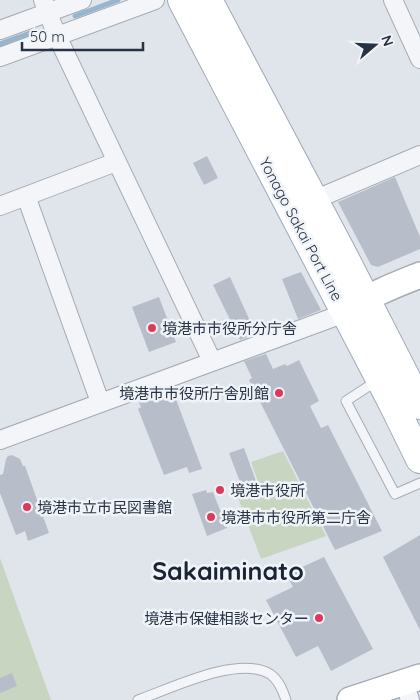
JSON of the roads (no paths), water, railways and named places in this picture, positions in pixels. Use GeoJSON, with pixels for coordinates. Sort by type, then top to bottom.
{"type":"FeatureCollection","features":[{"type":"Feature","properties":{"kind":"main road","name":"Yonago Sakai Port Line"},"geometry":{"type":"LineString","coordinates":[[182,0],[355,306],[420,405]]}},
{"type":"Feature","properties":{"kind":"main road","name":"Yonago Sakai Port Line"},"geometry":{"type":"LineString","coordinates":[[208,0],[314,200],[355,306],[380,379],[420,459]]}},
{"type":"Feature","properties":{"kind":"street"},"geometry":{"type":"LineString","coordinates":[[0,30],[46,6],[82,0]]}},
{"type":"Feature","properties":{"kind":"street"},"geometry":{"type":"LineString","coordinates":[[0,56],[155,0]]}},
{"type":"Feature","properties":{"kind":"street"},"geometry":{"type":"LineString","coordinates":[[393,0],[420,59]]}},
{"type":"Feature","properties":{"kind":"street"},"geometry":{"type":"LineString","coordinates":[[46,6],[56,36],[212,361]]}},
{"type":"Feature","properties":{"kind":"street"},"geometry":{"type":"LineString","coordinates":[[314,200],[420,156]]}},
{"type":"Feature","properties":{"kind":"street"},"geometry":{"type":"LineString","coordinates":[[0,206],[116,162]]}},
{"type":"Feature","properties":{"kind":"street"},"geometry":{"type":"LineString","coordinates":[[26,196],[100,402]]}},
{"type":"Feature","properties":{"kind":"street"},"geometry":{"type":"LineString","coordinates":[[0,440],[355,306],[384,289],[420,275]]}},
{"type":"Feature","properties":{"kind":"street"},"geometry":{"type":"LineString","coordinates":[[350,700],[412,686]]}},
{"type":"Feature","properties":{"kind":"lane"},"geometry":{"type":"LineString","coordinates":[[380,379],[346,401],[395,494],[420,483]]}},
{"type":"Feature","properties":{"kind":"lane"},"geometry":{"type":"LineString","coordinates":[[138,700],[221,670],[247,667],[270,674],[281,685],[286,700]]}},
{"type":"Feature","properties":{"kind":"waterway"},"geometry":{"type":"LineString","coordinates":[[75,16],[118,0]]}},
{"type":"Feature","properties":{"kind":"waterway"},"geometry":{"type":"LineString","coordinates":[[0,44],[30,33]]}},
{"type":"Feature","properties":{"kind":"place","name":"境港市市役所分庁舎"},"geometry":{"type":"Point","coordinates":[152,328]}},
{"type":"Feature","properties":{"kind":"place","name":"境港市市役所庁舎別館"},"geometry":{"type":"Point","coordinates":[279,393]}},
{"type":"Feature","properties":{"kind":"place","name":"境港市役所"},"geometry":{"type":"Point","coordinates":[220,490]}},
{"type":"Feature","properties":{"kind":"place","name":"境港市立市民図書館"},"geometry":{"type":"Point","coordinates":[27,507]}},
{"type":"Feature","properties":{"kind":"place","name":"境港市市役所第二庁舎"},"geometry":{"type":"Point","coordinates":[211,517]}},
{"type":"Feature","properties":{"kind":"place","name":"境港市保健相談センター"},"geometry":{"type":"Point","coordinates":[319,618]}},
{"type":"Feature","properties":{"kind":"district","name":"Sakaiminato"},"geometry":{"type":"Point","coordinates":[228,570]}}]}
